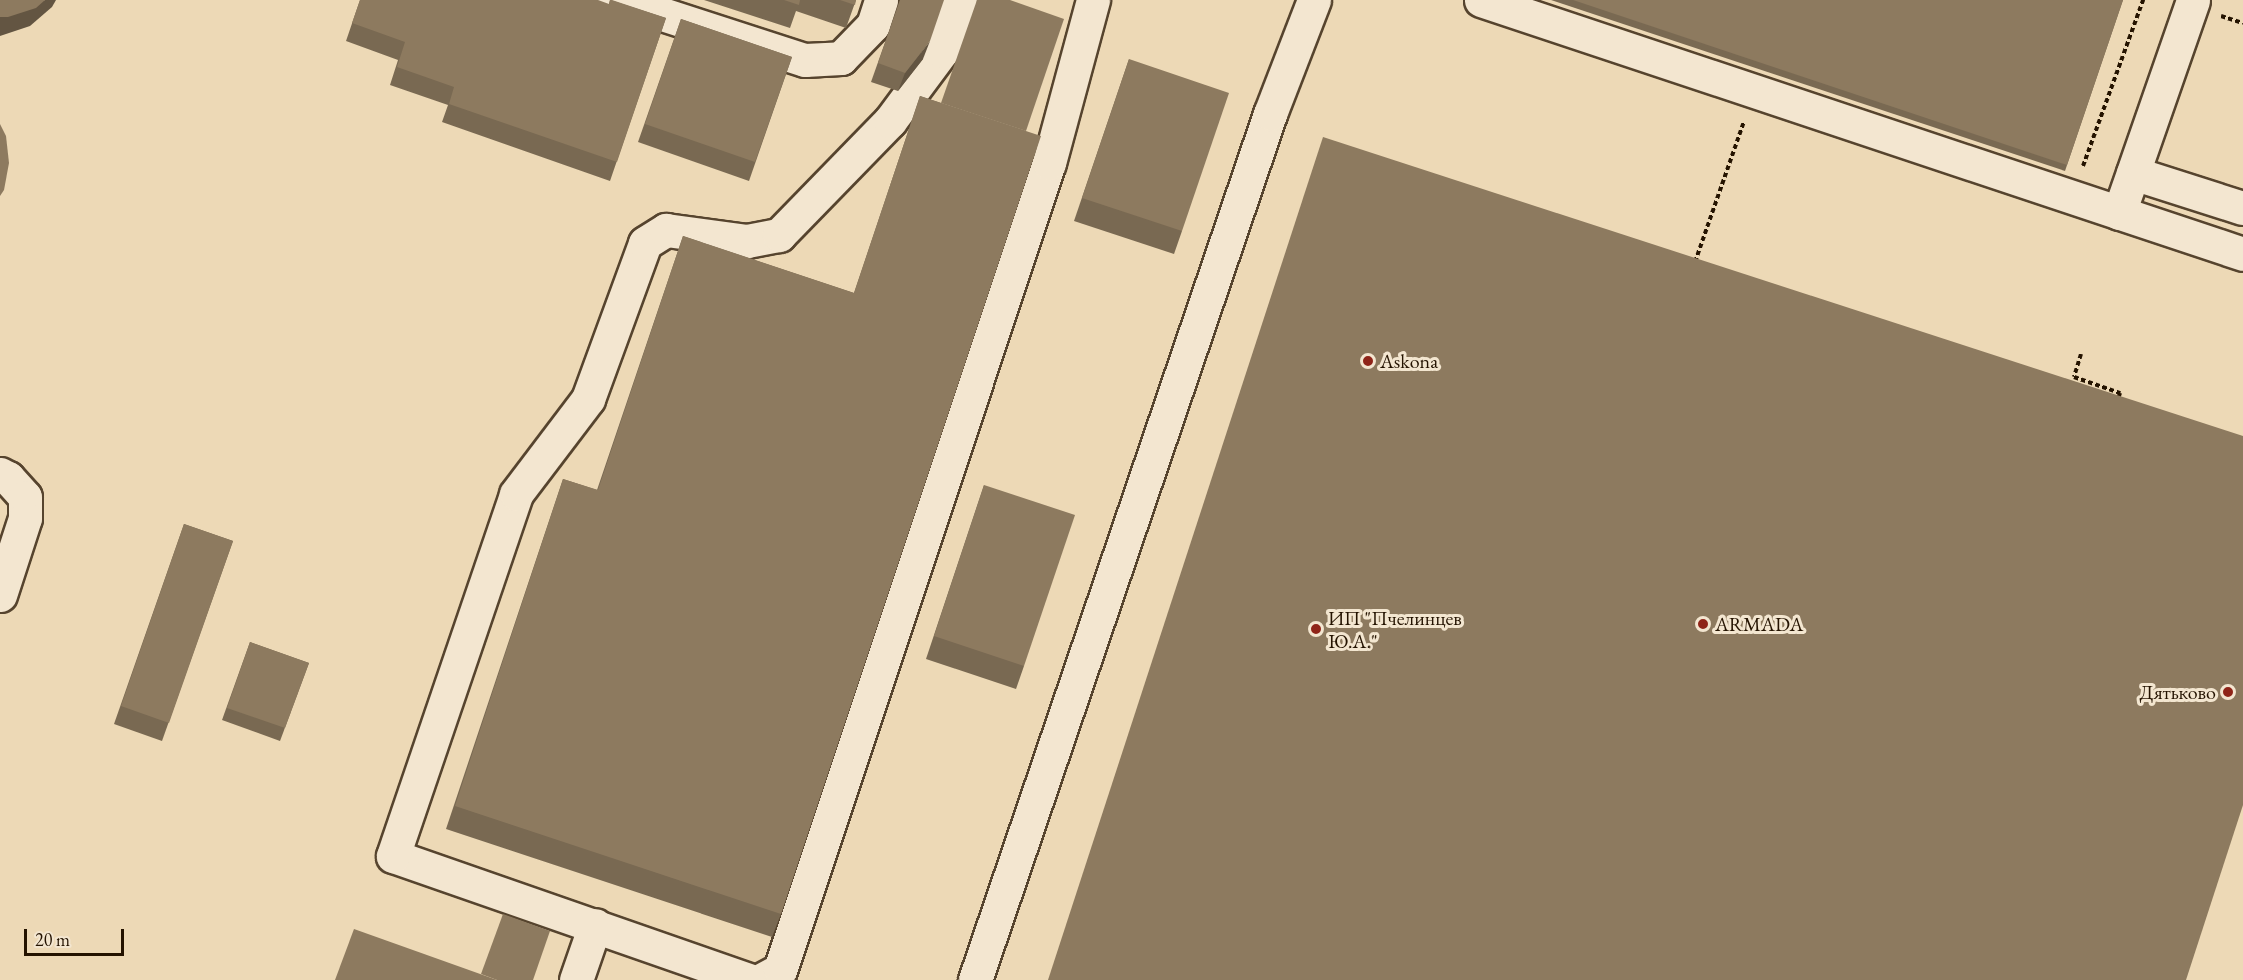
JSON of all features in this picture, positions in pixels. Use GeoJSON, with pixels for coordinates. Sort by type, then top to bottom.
{"type":"FeatureCollection","features":[{"type":"Feature","properties":{"kind":"lane"},"geometry":{"type":"LineString","coordinates":[[585,0],[625,2],[805,60],[841,58],[873,25],[881,0]]}},
{"type":"Feature","properties":{"kind":"lane"},"geometry":{"type":"LineString","coordinates":[[750,980],[393,856],[516,494],[588,399],[645,243],[666,230],[747,242],[779,235],[890,121],[942,51],[960,0]]}},
{"type":"Feature","properties":{"kind":"lane"},"geometry":{"type":"LineString","coordinates":[[975,980],[1266,125],[1314,0]]}},
{"type":"Feature","properties":{"kind":"lane"},"geometry":{"type":"LineString","coordinates":[[1481,0],[2243,254]]}},
{"type":"Feature","properties":{"kind":"lane"},"geometry":{"type":"LineString","coordinates":[[2119,213],[2133,173],[2204,7]]}},
{"type":"Feature","properties":{"kind":"lane"},"geometry":{"type":"LineString","coordinates":[[761,980],[780,970],[1049,163],[1089,15],[1053,19]]}},
{"type":"Feature","properties":{"kind":"lane"},"geometry":{"type":"LineString","coordinates":[[2133,173],[2243,208]]}},
{"type":"Feature","properties":{"kind":"lane"},"geometry":{"type":"LineString","coordinates":[[0,474],[8,478],[25,497],[26,518],[0,595]]}},
{"type":"Feature","properties":{"kind":"lane"},"geometry":{"type":"LineString","coordinates":[[576,980],[595,925]]}},
{"type":"Feature","properties":{"kind":"path"},"geometry":{"type":"LineString","coordinates":[[2073,198],[2143,0]]}},
{"type":"Feature","properties":{"kind":"path"},"geometry":{"type":"LineString","coordinates":[[2204,7],[2243,23]]}},
{"type":"Feature","properties":{"kind":"path"},"geometry":{"type":"LineString","coordinates":[[1694,265],[1754,92]]}},
{"type":"Feature","properties":{"kind":"path"},"geometry":{"type":"LineString","coordinates":[[2081,354],[2074,377],[2120,393],[2117,402]]}},
{"type":"Feature","properties":{"kind":"building"},"geometry":{"type":"Polygon","coordinates":[[[0,0],[45,0],[36,8],[8,17],[0,17],[0,0]]]}},
{"type":"Feature","properties":{"kind":"building"},"geometry":{"type":"Polygon","coordinates":[[[360,0],[598,0],[609,4],[612,0],[666,18],[617,162],[449,104],[454,87],[397,67],[405,42],[352,23],[360,0]]]}},
{"type":"Feature","properties":{"kind":"building"},"geometry":{"type":"Polygon","coordinates":[[[784,0],[800,0],[799,5],[784,0]]]}},
{"type":"Feature","properties":{"kind":"building"},"geometry":{"type":"Polygon","coordinates":[[[840,0],[856,0],[855,5],[840,0]]]}},
{"type":"Feature","properties":{"kind":"building"},"geometry":{"type":"Polygon","coordinates":[[[900,0],[944,0],[930,41],[905,73],[878,63],[900,0]]]}},
{"type":"Feature","properties":{"kind":"building"},"geometry":{"type":"Polygon","coordinates":[[[977,0],[1010,0],[1064,19],[1026,131],[941,103],[977,0]]]}},
{"type":"Feature","properties":{"kind":"building"},"geometry":{"type":"Polygon","coordinates":[[[1573,0],[2123,0],[2067,165],[1573,0]]]}},
{"type":"Feature","properties":{"kind":"building"},"geometry":{"type":"Polygon","coordinates":[[[681,19],[792,57],[755,162],[645,124],[681,19]]]}},
{"type":"Feature","properties":{"kind":"building"},"geometry":{"type":"Polygon","coordinates":[[[1129,59],[1229,93],[1182,231],[1082,198],[1129,59]]]}},
{"type":"Feature","properties":{"kind":"building"},"geometry":{"type":"Polygon","coordinates":[[[920,96],[1041,136],[781,914],[455,806],[563,479],[598,490],[683,236],[854,293],[920,96]]]}},
{"type":"Feature","properties":{"kind":"building"},"geometry":{"type":"Polygon","coordinates":[[[0,124],[6,136],[9,163],[4,190],[0,196],[0,124]]]}},
{"type":"Feature","properties":{"kind":"building","name":"ARMADA"},"geometry":{"type":"Polygon","coordinates":[[[1323,137],[2243,436],[2243,805],[2186,980],[1048,980],[1323,137]]]}},
{"type":"Feature","properties":{"kind":"building"},"geometry":{"type":"Polygon","coordinates":[[[984,485],[1075,515],[1024,666],[934,636],[984,485]]]}},
{"type":"Feature","properties":{"kind":"building"},"geometry":{"type":"Polygon","coordinates":[[[184,524],[233,541],[169,723],[121,706],[184,524]]]}},
{"type":"Feature","properties":{"kind":"building"},"geometry":{"type":"Polygon","coordinates":[[[250,642],[309,663],[285,728],[227,708],[250,642]]]}},
{"type":"Feature","properties":{"kind":"building"},"geometry":{"type":"Polygon","coordinates":[[[503,914],[550,931],[533,980],[497,980],[481,974],[503,914]]]}},
{"type":"Feature","properties":{"kind":"building"},"geometry":{"type":"Polygon","coordinates":[[[354,929],[497,980],[335,980],[354,929]]]}},
{"type":"Feature","properties":{"kind":"place","name":"Askona"},"geometry":{"type":"Point","coordinates":[1368,361]}},
{"type":"Feature","properties":{"kind":"place","name":"ARMADA"},"geometry":{"type":"Point","coordinates":[1703,624]}},
{"type":"Feature","properties":{"kind":"place","name":"ИП \"Пчелинцев Ю.А.\""},"geometry":{"type":"Point","coordinates":[1316,629]}},
{"type":"Feature","properties":{"kind":"place","name":"Дятьково"},"geometry":{"type":"Point","coordinates":[2228,692]}}]}
